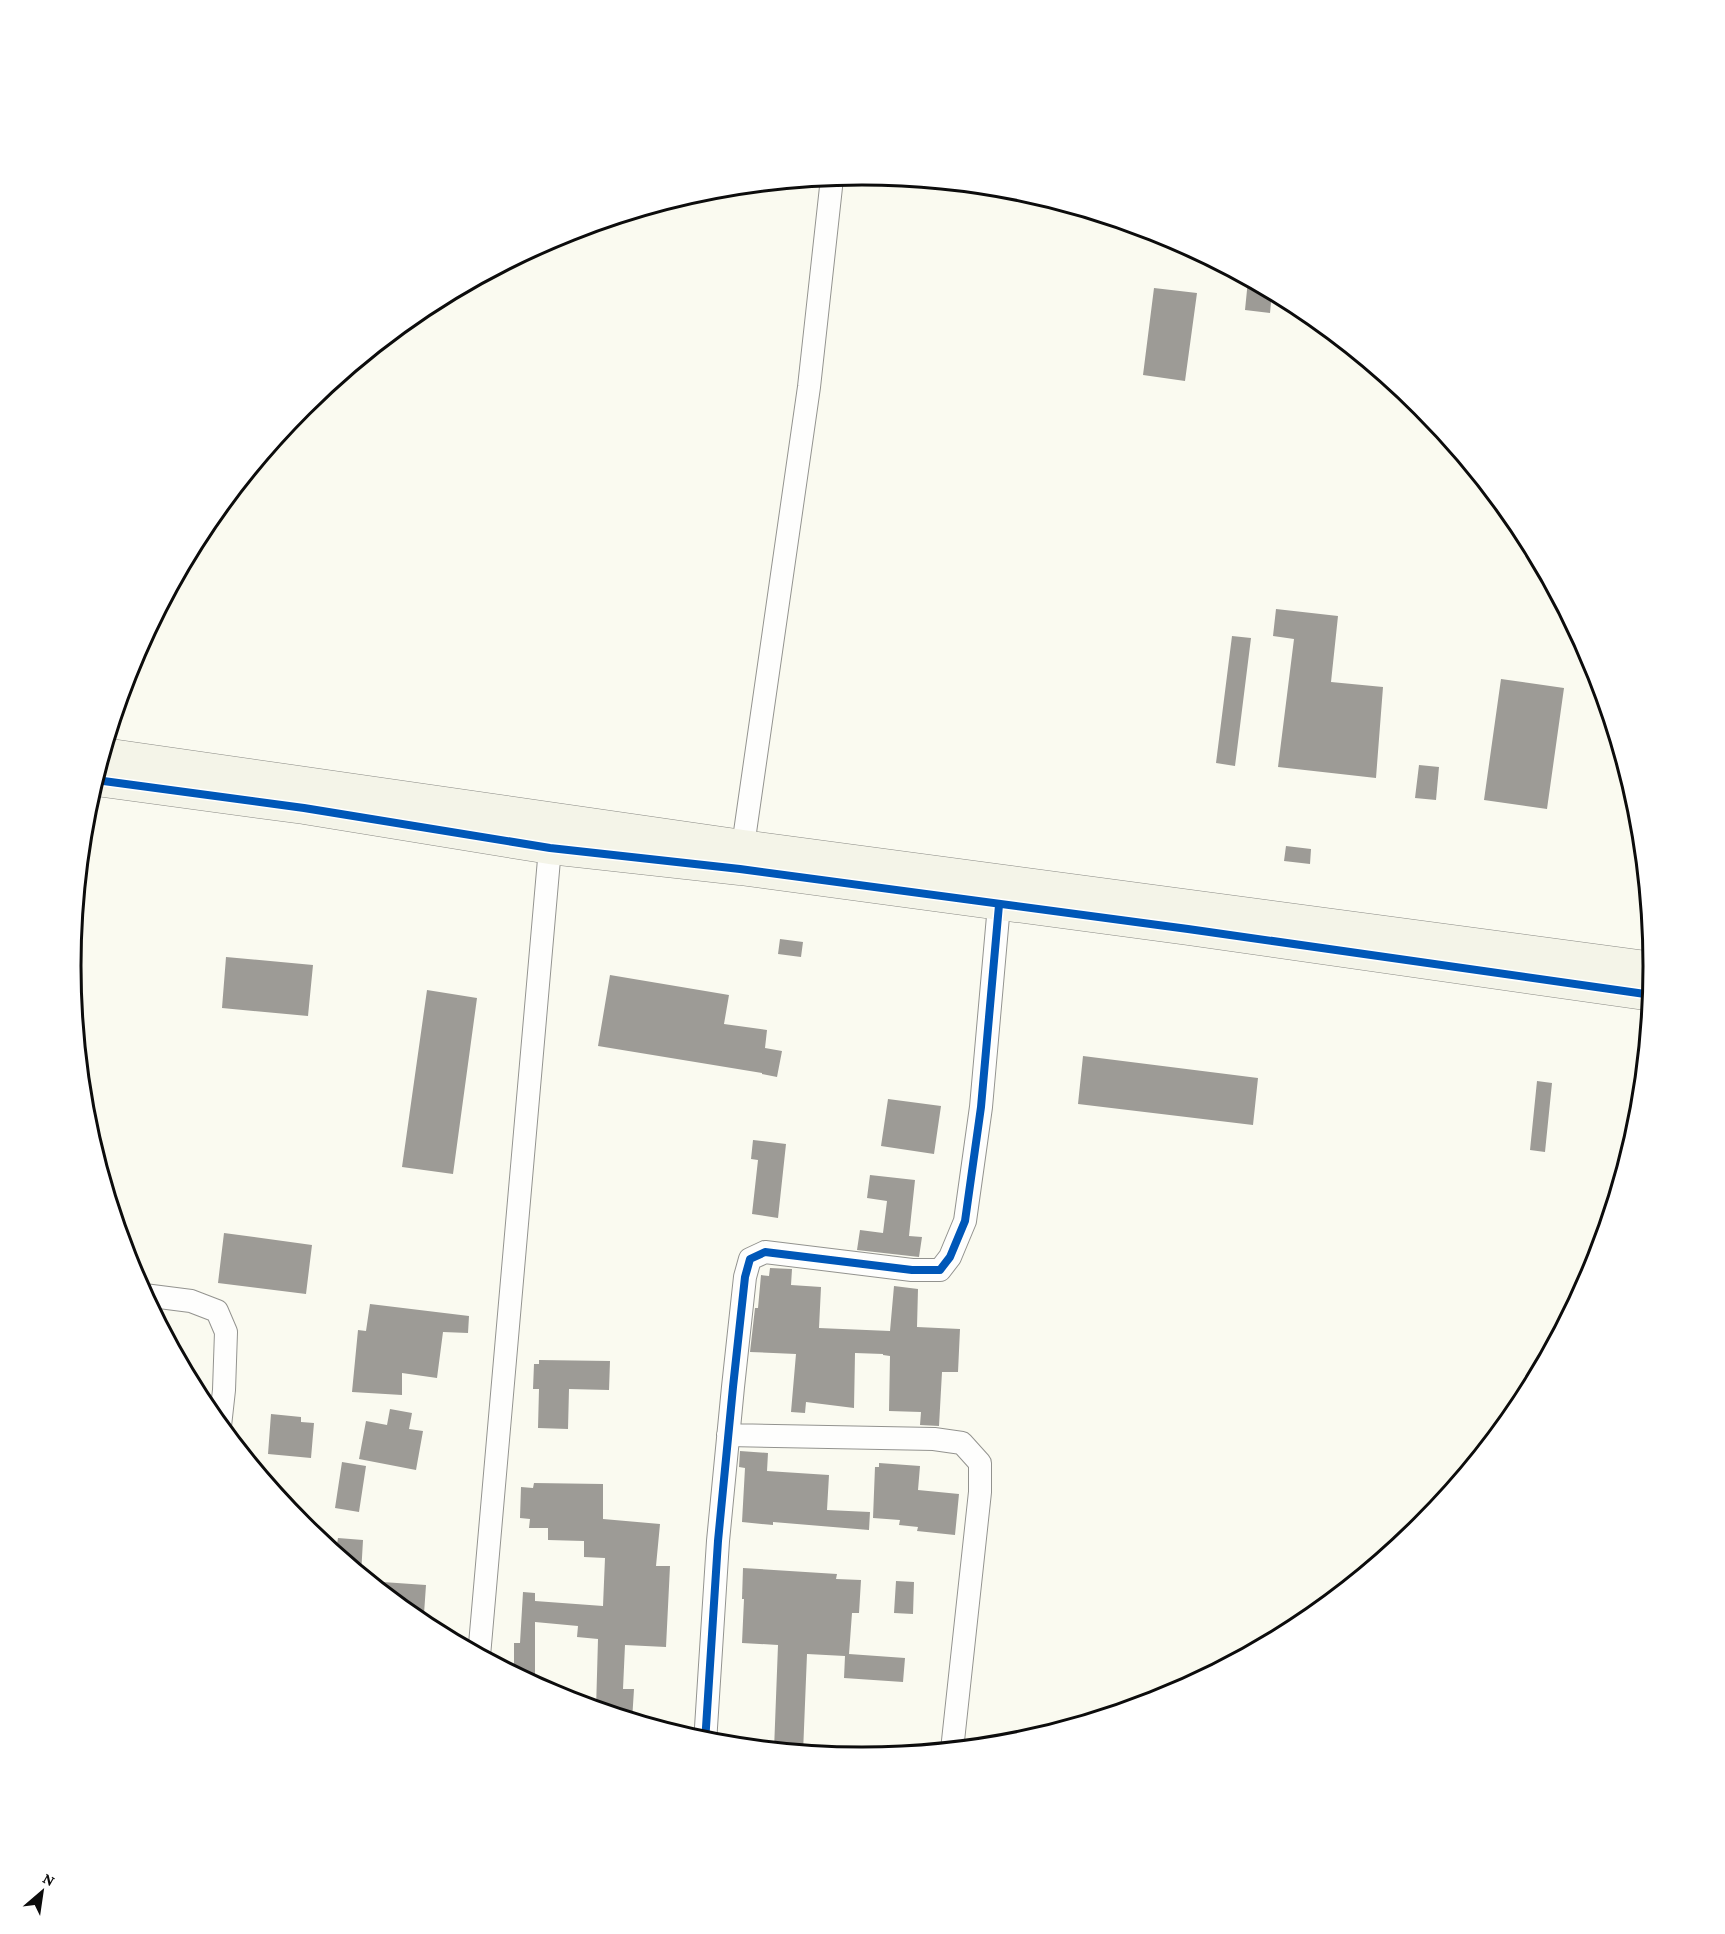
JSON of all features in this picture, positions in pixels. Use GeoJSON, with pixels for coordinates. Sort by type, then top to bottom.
{"type":"FeatureCollection","features":[{"type":"Feature","properties":{"kind":"street"},"geometry":{"type":"LineString","coordinates":[[743,846],[809,387],[831,186]]}},
{"type":"Feature","properties":{"kind":"street"},"geometry":{"type":"LineString","coordinates":[[111,755],[743,846],[1644,967]]}},
{"type":"Feature","properties":{"kind":"street"},"geometry":{"type":"LineString","coordinates":[[104,781],[315,810],[550,848],[752,871],[1188,929],[1643,994]]}},
{"type":"Feature","properties":{"kind":"street"},"geometry":{"type":"LineString","coordinates":[[480,1648],[550,848]]}},
{"type":"Feature","properties":{"kind":"street"},"geometry":{"type":"LineString","coordinates":[[706,1732],[718,1541],[745,1277],[750,1259],[765,1252],[912,1270],[940,1270],[950,1257],[965,1221],[978,1130],[999,905]]}},
{"type":"Feature","properties":{"kind":"street"},"geometry":{"type":"LineString","coordinates":[[154,1296],[191,1301],[217,1311],[226,1332],[221,1413]]}},
{"type":"Feature","properties":{"kind":"street"},"geometry":{"type":"LineString","coordinates":[[728,1435],[934,1438],[962,1443],[980,1463],[980,1492],[970,1595],[953,1743]]}},
{"type":"Feature","properties":{"kind":"building"},"geometry":{"type":"Polygon","coordinates":[[[1247,287],[1271,301],[1270,313],[1245,310],[1247,287]]]}},
{"type":"Feature","properties":{"kind":"building"},"geometry":{"type":"Polygon","coordinates":[[[1154,288],[1197,293],[1185,381],[1143,375],[1154,288]]]}},
{"type":"Feature","properties":{"kind":"building"},"geometry":{"type":"Polygon","coordinates":[[[1276,609],[1338,616],[1331,682],[1383,687],[1376,778],[1278,767],[1294,639],[1273,636],[1276,609]]]}},
{"type":"Feature","properties":{"kind":"building"},"geometry":{"type":"Polygon","coordinates":[[[1232,636],[1251,638],[1235,766],[1216,763],[1232,636]]]}},
{"type":"Feature","properties":{"kind":"building"},"geometry":{"type":"Polygon","coordinates":[[[1501,679],[1564,688],[1547,809],[1484,800],[1501,679]]]}},
{"type":"Feature","properties":{"kind":"building"},"geometry":{"type":"Polygon","coordinates":[[[1419,765],[1439,767],[1436,800],[1415,798],[1419,765]]]}},
{"type":"Feature","properties":{"kind":"building"},"geometry":{"type":"Polygon","coordinates":[[[1286,846],[1311,849],[1310,864],[1284,861],[1286,846]]]}},
{"type":"Feature","properties":{"kind":"building"},"geometry":{"type":"Polygon","coordinates":[[[780,939],[803,942],[801,957],[778,954],[780,939]]]}},
{"type":"Feature","properties":{"kind":"building"},"geometry":{"type":"Polygon","coordinates":[[[226,957],[313,965],[308,1016],[222,1008],[226,957]]]}},
{"type":"Feature","properties":{"kind":"building"},"geometry":{"type":"Polygon","coordinates":[[[610,975],[729,995],[724,1024],[767,1030],[765,1048],[782,1051],[777,1077],[598,1046],[610,975]]]}},
{"type":"Feature","properties":{"kind":"building"},"geometry":{"type":"Polygon","coordinates":[[[427,990],[477,998],[453,1174],[402,1167],[427,990]]]}},
{"type":"Feature","properties":{"kind":"building"},"geometry":{"type":"Polygon","coordinates":[[[1083,1056],[1258,1078],[1253,1125],[1078,1104],[1083,1056]]]}},
{"type":"Feature","properties":{"kind":"building"},"geometry":{"type":"Polygon","coordinates":[[[1537,1081],[1552,1083],[1545,1152],[1530,1150],[1537,1081]]]}},
{"type":"Feature","properties":{"kind":"building"},"geometry":{"type":"Polygon","coordinates":[[[888,1099],[941,1106],[934,1154],[881,1146],[888,1099]]]}},
{"type":"Feature","properties":{"kind":"building"},"geometry":{"type":"Polygon","coordinates":[[[753,1140],[786,1144],[778,1218],[752,1214],[758,1160],[751,1159],[753,1140]]]}},
{"type":"Feature","properties":{"kind":"building"},"geometry":{"type":"Polygon","coordinates":[[[870,1175],[915,1180],[909,1236],[922,1237],[919,1257],[857,1250],[860,1230],[883,1233],[887,1201],[867,1198],[870,1175]]]}},
{"type":"Feature","properties":{"kind":"building"},"geometry":{"type":"Polygon","coordinates":[[[224,1233],[312,1245],[306,1294],[218,1283],[224,1233]]]}},
{"type":"Feature","properties":{"kind":"building"},"geometry":{"type":"Polygon","coordinates":[[[770,1268],[792,1269],[791,1285],[821,1287],[819,1328],[890,1331],[894,1286],[918,1289],[917,1327],[960,1329],[958,1372],[942,1372],[939,1426],[920,1425],[921,1412],[889,1411],[890,1356],[883,1354],[855,1353],[854,1408],[806,1402],[805,1413],[791,1412],[796,1354],[750,1352],[761,1275],[769,1276],[770,1268]]]}},
{"type":"Feature","properties":{"kind":"building"},"geometry":{"type":"Polygon","coordinates":[[[370,1304],[469,1316],[468,1333],[443,1332],[437,1378],[402,1373],[402,1395],[352,1392],[358,1330],[366,1331],[370,1304]]]}},
{"type":"Feature","properties":{"kind":"building"},"geometry":{"type":"Polygon","coordinates":[[[539,1360],[610,1361],[609,1390],[569,1389],[568,1429],[538,1428],[539,1389],[533,1389],[534,1364],[539,1364],[539,1360]]]}},
{"type":"Feature","properties":{"kind":"building"},"geometry":{"type":"Polygon","coordinates":[[[390,1409],[412,1413],[409,1429],[423,1431],[416,1470],[359,1459],[366,1421],[387,1425],[390,1409]]]}},
{"type":"Feature","properties":{"kind":"building"},"geometry":{"type":"Polygon","coordinates":[[[271,1414],[301,1417],[301,1422],[314,1423],[311,1458],[268,1454],[271,1414]]]}},
{"type":"Feature","properties":{"kind":"building"},"geometry":{"type":"Polygon","coordinates":[[[740,1451],[768,1453],[767,1471],[829,1475],[827,1510],[870,1512],[869,1530],[773,1522],[773,1525],[742,1522],[745,1468],[739,1467],[740,1451]]]}},
{"type":"Feature","properties":{"kind":"building"},"geometry":{"type":"Polygon","coordinates":[[[342,1462],[366,1466],[359,1512],[335,1508],[342,1462]]]}},
{"type":"Feature","properties":{"kind":"building"},"geometry":{"type":"Polygon","coordinates":[[[879,1463],[920,1466],[918,1490],[959,1494],[955,1535],[917,1531],[918,1527],[899,1525],[900,1520],[873,1518],[875,1467],[879,1467],[879,1463]]]}},
{"type":"Feature","properties":{"kind":"building"},"geometry":{"type":"Polygon","coordinates":[[[534,1483],[603,1484],[603,1519],[660,1524],[656,1566],[670,1566],[666,1647],[625,1645],[623,1689],[634,1689],[632,1714],[596,1701],[598,1639],[577,1637],[578,1626],[535,1622],[535,1676],[514,1666],[514,1643],[520,1643],[523,1592],[535,1593],[535,1601],[603,1606],[605,1558],[584,1557],[584,1541],[548,1540],[548,1528],[529,1528],[530,1519],[520,1518],[521,1487],[533,1488],[534,1483]]]}},
{"type":"Feature","properties":{"kind":"building"},"geometry":{"type":"Polygon","coordinates":[[[338,1538],[363,1540],[361,1567],[335,1544],[338,1538]]]}},
{"type":"Feature","properties":{"kind":"building"},"geometry":{"type":"Polygon","coordinates":[[[743,1568],[837,1574],[836,1579],[861,1580],[859,1613],[852,1613],[849,1654],[905,1658],[903,1682],[844,1678],[845,1656],[807,1654],[803,1746],[774,1743],[778,1645],[742,1643],[744,1599],[742,1599],[743,1568]]]}},
{"type":"Feature","properties":{"kind":"building"},"geometry":{"type":"Polygon","coordinates":[[[896,1581],[914,1582],[913,1614],[894,1613],[896,1581]]]}},
{"type":"Feature","properties":{"kind":"building"},"geometry":{"type":"Polygon","coordinates":[[[381,1582],[426,1585],[424,1614],[387,1587],[381,1582]]]}},
{"type":"Feature","properties":{"kind":"cycle path"},"geometry":{"type":"LineString","coordinates":[[104,781],[304,808],[550,848],[740,869],[1188,929],[1643,994]]}},
{"type":"Feature","properties":{"kind":"cycle path"},"geometry":{"type":"LineString","coordinates":[[706,1732],[718,1541],[745,1277],[750,1259],[765,1252],[912,1270],[940,1270],[950,1257],[965,1221],[981,1107],[999,905]]}}]}
